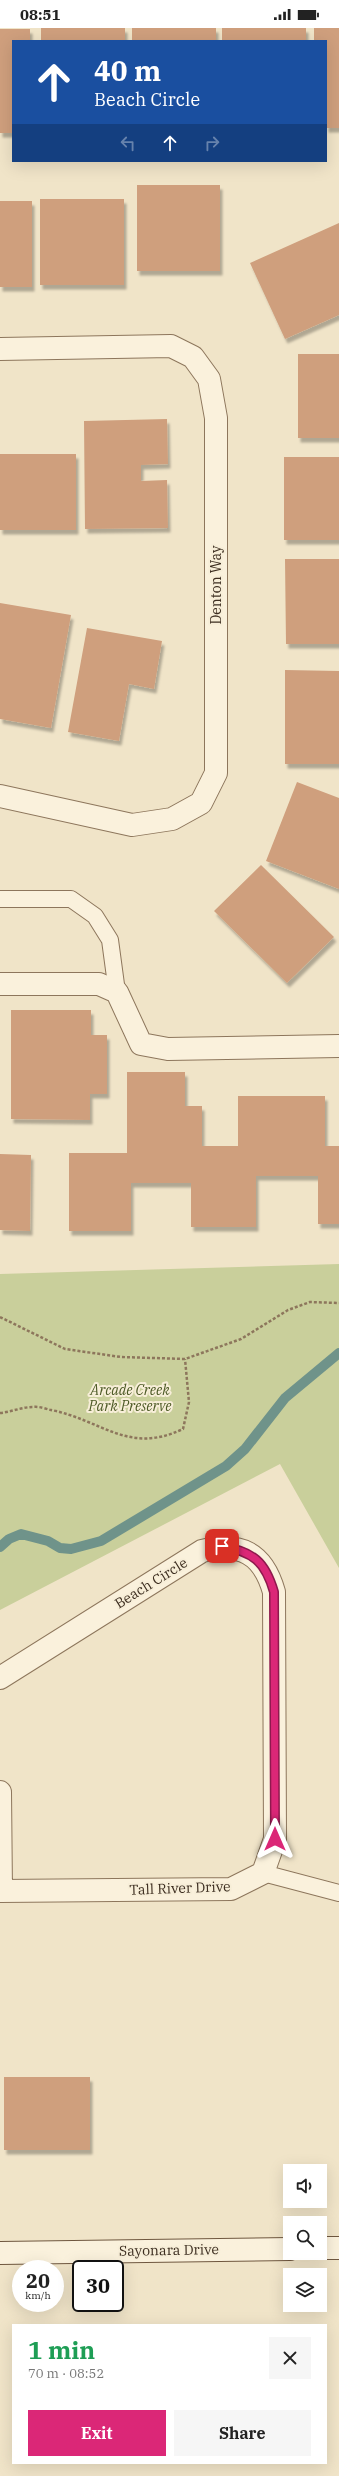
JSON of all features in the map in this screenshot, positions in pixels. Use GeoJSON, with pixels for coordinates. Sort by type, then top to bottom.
{"type":"FeatureCollection","features":[{"type":"Feature","properties":{"kind":"street","name":"Denton Way"},"geometry":{"type":"LineString","coordinates":[[0,349],[171,346],[193,357],[209,379],[216,418],[216,773],[201,803],[172,819],[132,825],[0,796]]}},
{"type":"Feature","properties":{"kind":"street"},"geometry":{"type":"LineString","coordinates":[[0,984],[99,984],[117,992],[141,1044],[168,1049],[339,1046]]}},
{"type":"Feature","properties":{"kind":"street","name":"Beach Circle"},"geometry":{"type":"LineString","coordinates":[[0,1678],[202,1551],[222,1546],[242,1550],[254,1557],[269,1573],[274,1592],[275,1839],[263,1873]]}},
{"type":"Feature","properties":{"kind":"street"},"geometry":{"type":"LineString","coordinates":[[0,1792],[0,1891]]}},
{"type":"Feature","properties":{"kind":"street","name":"Tall River Drive"},"geometry":{"type":"LineString","coordinates":[[0,1891],[231,1889],[263,1873]]}},
{"type":"Feature","properties":{"kind":"street"},"geometry":{"type":"LineString","coordinates":[[327,2248],[339,2248]]}},
{"type":"Feature","properties":{"kind":"street","name":"Sayonara Drive"},"geometry":{"type":"LineString","coordinates":[[0,2253],[283,2249]]}},
{"type":"Feature","properties":{"kind":"lane"},"geometry":{"type":"LineString","coordinates":[[0,899],[71,899],[94,916],[110,940],[117,992]]}},
{"type":"Feature","properties":{"kind":"lane"},"geometry":{"type":"LineString","coordinates":[[263,1873],[339,1893]]}},
{"type":"Feature","properties":{"kind":"path"},"geometry":{"type":"LineString","coordinates":[[0,1317],[65,1349],[121,1357],[185,1359],[241,1339],[288,1310],[310,1302],[339,1303]]}},
{"type":"Feature","properties":{"kind":"path"},"geometry":{"type":"LineString","coordinates":[[0,1413],[34,1406],[62,1412],[111,1432],[142,1440],[166,1437],[183,1430],[189,1402],[185,1359]]}},
{"type":"Feature","properties":{"kind":"green space","name":"Arcade Creek Park Preserve"},"geometry":{"type":"Polygon","coordinates":[[[339,1264],[339,1568],[280,1464],[0,1610],[0,1274],[339,1264]]]}},
{"type":"Feature","properties":{"kind":"building"},"geometry":{"type":"Polygon","coordinates":[[[41,28],[125,28],[125,40],[41,40],[41,28]]]}},
{"type":"Feature","properties":{"kind":"building"},"geometry":{"type":"Polygon","coordinates":[[[132,28],[216,28],[216,40],[132,40],[132,28]]]}},
{"type":"Feature","properties":{"kind":"building"},"geometry":{"type":"Polygon","coordinates":[[[222,28],[306,28],[306,40],[222,40],[222,28]]]}},
{"type":"Feature","properties":{"kind":"building"},"geometry":{"type":"Polygon","coordinates":[[[314,28],[339,28],[339,128],[327,128],[327,40],[314,40],[314,28]]]}},
{"type":"Feature","properties":{"kind":"building"},"geometry":{"type":"Polygon","coordinates":[[[0,29],[30,29],[30,40],[12,40],[12,133],[0,133],[0,29]]]}},
{"type":"Feature","properties":{"kind":"building"},"geometry":{"type":"Polygon","coordinates":[[[137,185],[220,185],[220,271],[137,271],[137,185]]]}},
{"type":"Feature","properties":{"kind":"building"},"geometry":{"type":"Polygon","coordinates":[[[40,199],[124,199],[124,285],[40,285],[40,199]]]}},
{"type":"Feature","properties":{"kind":"building"},"geometry":{"type":"Polygon","coordinates":[[[0,201],[32,201],[32,287],[0,287],[0,201]]]}},
{"type":"Feature","properties":{"kind":"building"},"geometry":{"type":"Polygon","coordinates":[[[339,223],[339,315],[285,339],[250,263],[339,223]]]}},
{"type":"Feature","properties":{"kind":"building"},"geometry":{"type":"Polygon","coordinates":[[[298,354],[339,354],[339,438],[298,438],[298,354]]]}},
{"type":"Feature","properties":{"kind":"building"},"geometry":{"type":"Polygon","coordinates":[[[167,419],[168,464],[141,465],[141,481],[167,480],[168,528],[85,529],[84,421],[167,419]]]}},
{"type":"Feature","properties":{"kind":"building"},"geometry":{"type":"Polygon","coordinates":[[[0,454],[76,454],[76,530],[0,530],[0,454]]]}},
{"type":"Feature","properties":{"kind":"building"},"geometry":{"type":"Polygon","coordinates":[[[284,457],[339,457],[339,540],[284,540],[284,457]]]}},
{"type":"Feature","properties":{"kind":"building"},"geometry":{"type":"Polygon","coordinates":[[[285,559],[339,559],[339,644],[286,644],[285,559]]]}},
{"type":"Feature","properties":{"kind":"building"},"geometry":{"type":"Polygon","coordinates":[[[0,603],[71,615],[51,728],[0,719],[0,603]]]}},
{"type":"Feature","properties":{"kind":"building"},"geometry":{"type":"Polygon","coordinates":[[[87,628],[162,641],[154,689],[129,684],[119,741],[68,732],[87,628]]]}},
{"type":"Feature","properties":{"kind":"building"},"geometry":{"type":"Polygon","coordinates":[[[285,670],[339,671],[339,764],[285,764],[285,670]]]}},
{"type":"Feature","properties":{"kind":"building"},"geometry":{"type":"Polygon","coordinates":[[[297,782],[339,798],[339,889],[266,861],[297,782]]]}},
{"type":"Feature","properties":{"kind":"building"},"geometry":{"type":"Polygon","coordinates":[[[261,865],[334,937],[287,983],[214,911],[261,865]]]}},
{"type":"Feature","properties":{"kind":"building"},"geometry":{"type":"Polygon","coordinates":[[[11,1010],[91,1010],[91,1035],[107,1035],[107,1094],[90,1094],[90,1120],[11,1119],[11,1010]]]}},
{"type":"Feature","properties":{"kind":"building"},"geometry":{"type":"Polygon","coordinates":[[[127,1072],[185,1072],[185,1106],[202,1106],[202,1146],[238,1146],[238,1096],[325,1096],[325,1146],[339,1146],[339,1224],[318,1224],[318,1176],[256,1176],[256,1227],[191,1227],[191,1183],[131,1183],[131,1231],[69,1231],[69,1153],[127,1153],[127,1072]]]}},
{"type":"Feature","properties":{"kind":"building"},"geometry":{"type":"Polygon","coordinates":[[[0,1154],[31,1155],[30,1231],[0,1230],[0,1154]]]}},
{"type":"Feature","properties":{"kind":"building"},"geometry":{"type":"Polygon","coordinates":[[[4,2077],[90,2077],[90,2150],[4,2150],[4,2077]]]}},
{"type":"Feature","properties":{"kind":"waterway"},"geometry":{"type":"LineString","coordinates":[[0,1547],[9,1539],[21,1534],[48,1541],[60,1548],[71,1549],[101,1541],[226,1466],[245,1449],[285,1398],[339,1353]]}},
{"type":"Feature","properties":{"kind":"route"},"geometry":{"type":"LineString","coordinates":[[222,1546],[242,1550],[254,1557],[269,1573],[274,1592],[275,1839]]}}]}
